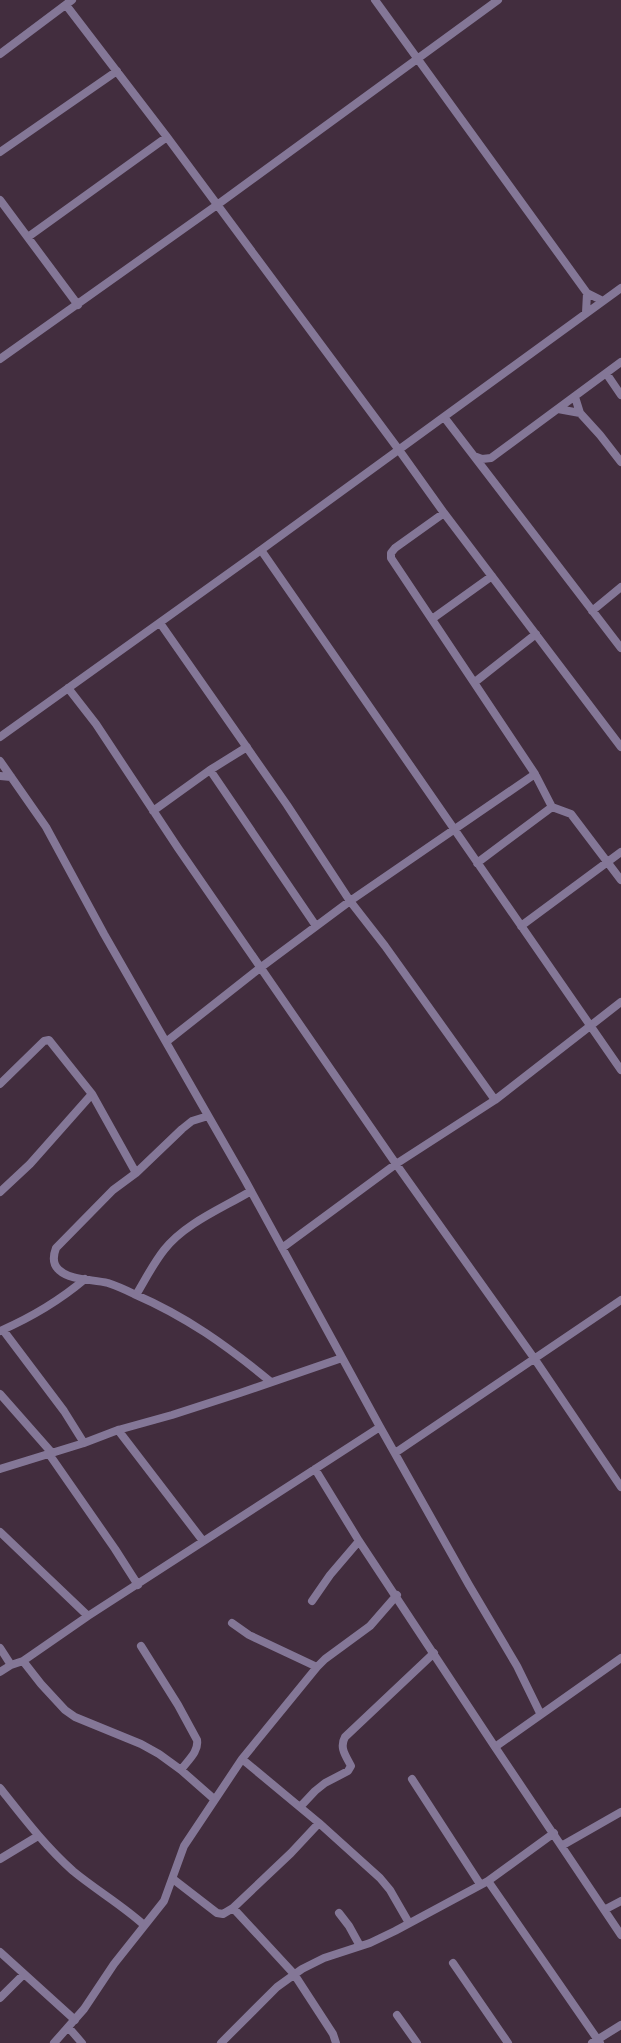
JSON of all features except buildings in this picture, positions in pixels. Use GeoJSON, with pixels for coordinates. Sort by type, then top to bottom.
{"type":"FeatureCollection","features":[{"type":"Feature","properties":{"kind":"street"},"geometry":{"type":"LineString","coordinates":[[374,0],[587,293],[603,301]]}},
{"type":"Feature","properties":{"kind":"street"},"geometry":{"type":"LineString","coordinates":[[0,359],[217,205],[377,86],[417,60],[498,0]]}},
{"type":"Feature","properties":{"kind":"street"},"geometry":{"type":"LineString","coordinates":[[0,54],[69,2],[117,71],[399,450],[444,513],[621,747]]}},
{"type":"Feature","properties":{"kind":"street"},"geometry":{"type":"LineString","coordinates":[[0,152],[117,71]]}},
{"type":"Feature","properties":{"kind":"street"},"geometry":{"type":"LineString","coordinates":[[28,237],[167,137]]}},
{"type":"Feature","properties":{"kind":"street"},"geometry":{"type":"LineString","coordinates":[[0,200],[78,304]]}},
{"type":"Feature","properties":{"kind":"street"},"geometry":{"type":"LineString","coordinates":[[0,737],[261,550],[621,288]]}},
{"type":"Feature","properties":{"kind":"street"},"geometry":{"type":"LineString","coordinates":[[586,313],[587,293]]}},
{"type":"Feature","properties":{"kind":"street"},"geometry":{"type":"LineString","coordinates":[[473,455],[482,459],[491,458],[621,362]]}},
{"type":"Feature","properties":{"kind":"street"},"geometry":{"type":"LineString","coordinates":[[606,374],[621,395]]}},
{"type":"Feature","properties":{"kind":"street"},"geometry":{"type":"LineString","coordinates":[[574,397],[580,413],[600,434],[621,462]]}},
{"type":"Feature","properties":{"kind":"street"},"geometry":{"type":"LineString","coordinates":[[558,409],[568,409],[580,413]]}},
{"type":"Feature","properties":{"kind":"street"},"geometry":{"type":"LineString","coordinates":[[444,417],[621,648]]}},
{"type":"Feature","properties":{"kind":"street"},"geometry":{"type":"LineString","coordinates":[[490,477],[491,458]]}},
{"type":"Feature","properties":{"kind":"street"},"geometry":{"type":"LineString","coordinates":[[444,513],[395,548],[391,553],[391,558],[535,774],[552,807],[571,814],[621,880]]}},
{"type":"Feature","properties":{"kind":"street"},"geometry":{"type":"LineString","coordinates":[[261,550],[589,1027],[621,1070]]}},
{"type":"Feature","properties":{"kind":"street"},"geometry":{"type":"LineString","coordinates":[[432,619],[492,576]]}},
{"type":"Feature","properties":{"kind":"street"},"geometry":{"type":"LineString","coordinates":[[592,611],[621,587]]}},
{"type":"Feature","properties":{"kind":"street"},"geometry":{"type":"LineString","coordinates":[[160,623],[247,747],[350,901],[385,946],[495,1100]]}},
{"type":"Feature","properties":{"kind":"street"},"geometry":{"type":"LineString","coordinates":[[475,682],[536,634]]}},
{"type":"Feature","properties":{"kind":"street"},"geometry":{"type":"LineString","coordinates":[[68,688],[96,724],[153,811],[260,968],[396,1164],[534,1358],[621,1488]]}},
{"type":"Feature","properties":{"kind":"street"},"geometry":{"type":"LineString","coordinates":[[153,811],[210,770],[247,747]]}},
{"type":"Feature","properties":{"kind":"street"},"geometry":{"type":"LineString","coordinates":[[0,761],[46,827],[104,934],[251,1191],[380,1427],[469,1585],[518,1666],[540,1713]]}},
{"type":"Feature","properties":{"kind":"street"},"geometry":{"type":"LineString","coordinates":[[210,770],[316,926]]}},
{"type":"Feature","properties":{"kind":"street"},"geometry":{"type":"LineString","coordinates":[[166,1042],[260,968],[350,901],[535,774]]}},
{"type":"Feature","properties":{"kind":"street"},"geometry":{"type":"LineString","coordinates":[[0,776],[11,777]]}},
{"type":"Feature","properties":{"kind":"street"},"geometry":{"type":"LineString","coordinates":[[477,863],[552,807]]}},
{"type":"Feature","properties":{"kind":"street"},"geometry":{"type":"LineString","coordinates":[[520,926],[621,852]]}},
{"type":"Feature","properties":{"kind":"street"},"geometry":{"type":"LineString","coordinates":[[282,1248],[396,1164],[495,1100],[621,1002]]}},
{"type":"Feature","properties":{"kind":"street"},"geometry":{"type":"LineString","coordinates":[[0,1084],[46,1040],[52,1044],[92,1094],[136,1173]]}},
{"type":"Feature","properties":{"kind":"street"},"geometry":{"type":"LineString","coordinates":[[0,1192],[30,1164],[92,1094]]}},
{"type":"Feature","properties":{"kind":"street"},"geometry":{"type":"LineString","coordinates":[[208,1116],[192,1121],[136,1173],[113,1190],[56,1248],[53,1257],[59,1270],[72,1277],[110,1284],[136,1295],[212,1335],[271,1382]]}},
{"type":"Feature","properties":{"kind":"street"},"geometry":{"type":"LineString","coordinates":[[136,1295],[164,1250],[175,1239],[190,1227],[251,1191]]}},
{"type":"Feature","properties":{"kind":"street"},"geometry":{"type":"LineString","coordinates":[[84,1443],[64,1411],[1,1330],[29,1318],[52,1305],[85,1279]]}},
{"type":"Feature","properties":{"kind":"street"},"geometry":{"type":"LineString","coordinates":[[395,1453],[621,1300]]}},
{"type":"Feature","properties":{"kind":"street"},"geometry":{"type":"LineString","coordinates":[[0,1469],[51,1454],[118,1430],[172,1415],[342,1358]]}},
{"type":"Feature","properties":{"kind":"street"},"geometry":{"type":"LineString","coordinates":[[0,1394],[51,1454],[138,1585]]}},
{"type":"Feature","properties":{"kind":"street"},"geometry":{"type":"LineString","coordinates":[[0,1672],[11,1665],[23,1661],[88,1616],[380,1427]]}},
{"type":"Feature","properties":{"kind":"street"},"geometry":{"type":"LineString","coordinates":[[118,1430],[203,1541]]}},
{"type":"Feature","properties":{"kind":"street"},"geometry":{"type":"LineString","coordinates":[[315,1469],[359,1541],[397,1596],[495,1747],[563,1845],[621,1935]]}},
{"type":"Feature","properties":{"kind":"street"},"geometry":{"type":"LineString","coordinates":[[0,1532],[88,1616]]}},
{"type":"Feature","properties":{"kind":"street"},"geometry":{"type":"LineString","coordinates":[[312,1601],[330,1576],[359,1541]]}},
{"type":"Feature","properties":{"kind":"street"},"geometry":{"type":"LineString","coordinates":[[54,2043],[75,2020],[144,1925],[164,1901],[184,1846],[242,1759],[317,1667],[325,1659],[370,1626],[397,1596]]}},
{"type":"Feature","properties":{"kind":"street"},"geometry":{"type":"LineString","coordinates":[[232,1623],[249,1635],[317,1667]]}},
{"type":"Feature","properties":{"kind":"street"},"geometry":{"type":"LineString","coordinates":[[141,1646],[178,1705],[197,1740],[198,1746],[195,1752],[180,1770]]}},
{"type":"Feature","properties":{"kind":"street"},"geometry":{"type":"LineString","coordinates":[[0,1648],[11,1665]]}},
{"type":"Feature","properties":{"kind":"street"},"geometry":{"type":"LineString","coordinates":[[300,1807],[325,1783],[348,1771],[351,1766],[342,1749],[342,1743],[345,1737],[434,1653]]}},
{"type":"Feature","properties":{"kind":"street"},"geometry":{"type":"LineString","coordinates":[[495,1747],[540,1713],[621,1658]]}},
{"type":"Feature","properties":{"kind":"street"},"geometry":{"type":"LineString","coordinates":[[23,1661],[45,1689],[65,1710],[76,1717],[141,1744],[159,1754],[214,1800]]}},
{"type":"Feature","properties":{"kind":"street"},"geometry":{"type":"LineString","coordinates":[[242,1759],[319,1823],[380,1878],[390,1890],[409,1923]]}},
{"type":"Feature","properties":{"kind":"street"},"geometry":{"type":"LineString","coordinates":[[412,1779],[596,2042],[621,2025]]}},
{"type":"Feature","properties":{"kind":"street"},"geometry":{"type":"LineString","coordinates":[[0,1788],[38,1836],[72,1870],[144,1925]]}},
{"type":"Feature","properties":{"kind":"street"},"geometry":{"type":"LineString","coordinates":[[563,1845],[621,1812]]}},
{"type":"Feature","properties":{"kind":"street"},"geometry":{"type":"LineString","coordinates":[[173,1879],[217,1913],[223,1914],[234,1908],[319,1823]]}},
{"type":"Feature","properties":{"kind":"street"},"geometry":{"type":"LineString","coordinates":[[221,2043],[278,1987],[294,1974],[324,1958],[383,1938],[484,1883],[554,1833]]}},
{"type":"Feature","properties":{"kind":"street"},"geometry":{"type":"LineString","coordinates":[[0,1859],[38,1836]]}},
{"type":"Feature","properties":{"kind":"street"},"geometry":{"type":"LineString","coordinates":[[604,1910],[621,1901]]}},
{"type":"Feature","properties":{"kind":"street"},"geometry":{"type":"LineString","coordinates":[[234,1908],[294,1974],[333,2034],[336,2043]]}},
{"type":"Feature","properties":{"kind":"street"},"geometry":{"type":"LineString","coordinates":[[339,1913],[349,1926],[360,1946]]}},
{"type":"Feature","properties":{"kind":"street"},"geometry":{"type":"LineString","coordinates":[[0,1952],[75,2020]]}},
{"type":"Feature","properties":{"kind":"street"},"geometry":{"type":"LineString","coordinates":[[453,1963],[508,2043]]}},
{"type":"Feature","properties":{"kind":"street"},"geometry":{"type":"LineString","coordinates":[[0,1998],[24,1974]]}},
{"type":"Feature","properties":{"kind":"street"},"geometry":{"type":"LineString","coordinates":[[397,2016],[417,2043]]}},
{"type":"Feature","properties":{"kind":"street"},"geometry":{"type":"LineString","coordinates":[[68,2028],[82,2043]]}}]}
